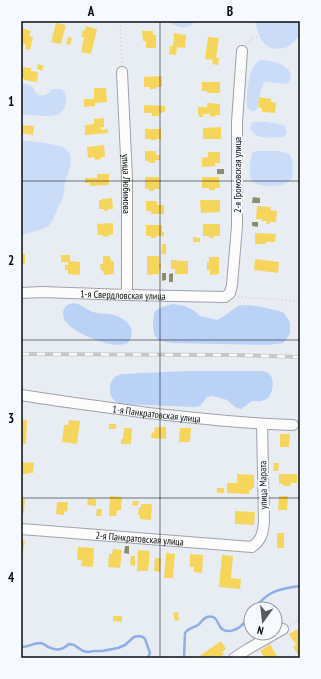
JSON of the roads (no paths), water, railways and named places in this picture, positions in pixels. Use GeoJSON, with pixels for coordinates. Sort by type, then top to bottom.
{"type":"FeatureCollection","features":[{"type":"Feature","properties":{"kind":"street","name":"2-я Громовская улица"},"geometry":{"type":"LineString","coordinates":[[225,297],[230,293],[232,285],[237,226],[237,122],[242,51]]}},
{"type":"Feature","properties":{"kind":"street","name":"улица Любимова"},"geometry":{"type":"LineString","coordinates":[[122,72],[127,178],[127,295]]}},
{"type":"Feature","properties":{"kind":"street","name":"1-я Свердловская улица"},"geometry":{"type":"LineString","coordinates":[[21,293],[42,292],[225,297]]}},
{"type":"Feature","properties":{"kind":"street","name":"1-я Панкратовская улица"},"geometry":{"type":"LineString","coordinates":[[21,395],[211,420],[293,425]]}},
{"type":"Feature","properties":{"kind":"street","name":"улица Марата"},"geometry":{"type":"LineString","coordinates":[[257,544],[262,536],[264,522],[262,424]]}},
{"type":"Feature","properties":{"kind":"street","name":"2-я Панкратовская улица"},"geometry":{"type":"LineString","coordinates":[[21,529],[252,547],[257,544]]}},
{"type":"Feature","properties":{"kind":"street"},"geometry":{"type":"LineString","coordinates":[[234,658],[262,641]]}},
{"type":"Feature","properties":{"kind":"waterway"},"geometry":{"type":"LineString","coordinates":[[261,601],[279,590],[300,586]]}},
{"type":"Feature","properties":{"kind":"waterway"},"geometry":{"type":"LineString","coordinates":[[184,658],[186,631],[198,625],[205,618],[211,616],[215,618],[220,627],[228,631],[237,629],[243,624]]}},
{"type":"Feature","properties":{"kind":"waterway"},"geometry":{"type":"LineString","coordinates":[[21,647],[40,643],[51,648],[59,649],[64,648],[69,644],[74,645],[83,651],[102,651],[118,648],[125,645],[134,637],[139,636],[145,639],[150,653],[148,658]]}},
{"type":"Feature","properties":{"kind":"railway"},"geometry":{"type":"LineString","coordinates":[[21,354],[235,355],[300,357]]}}]}
